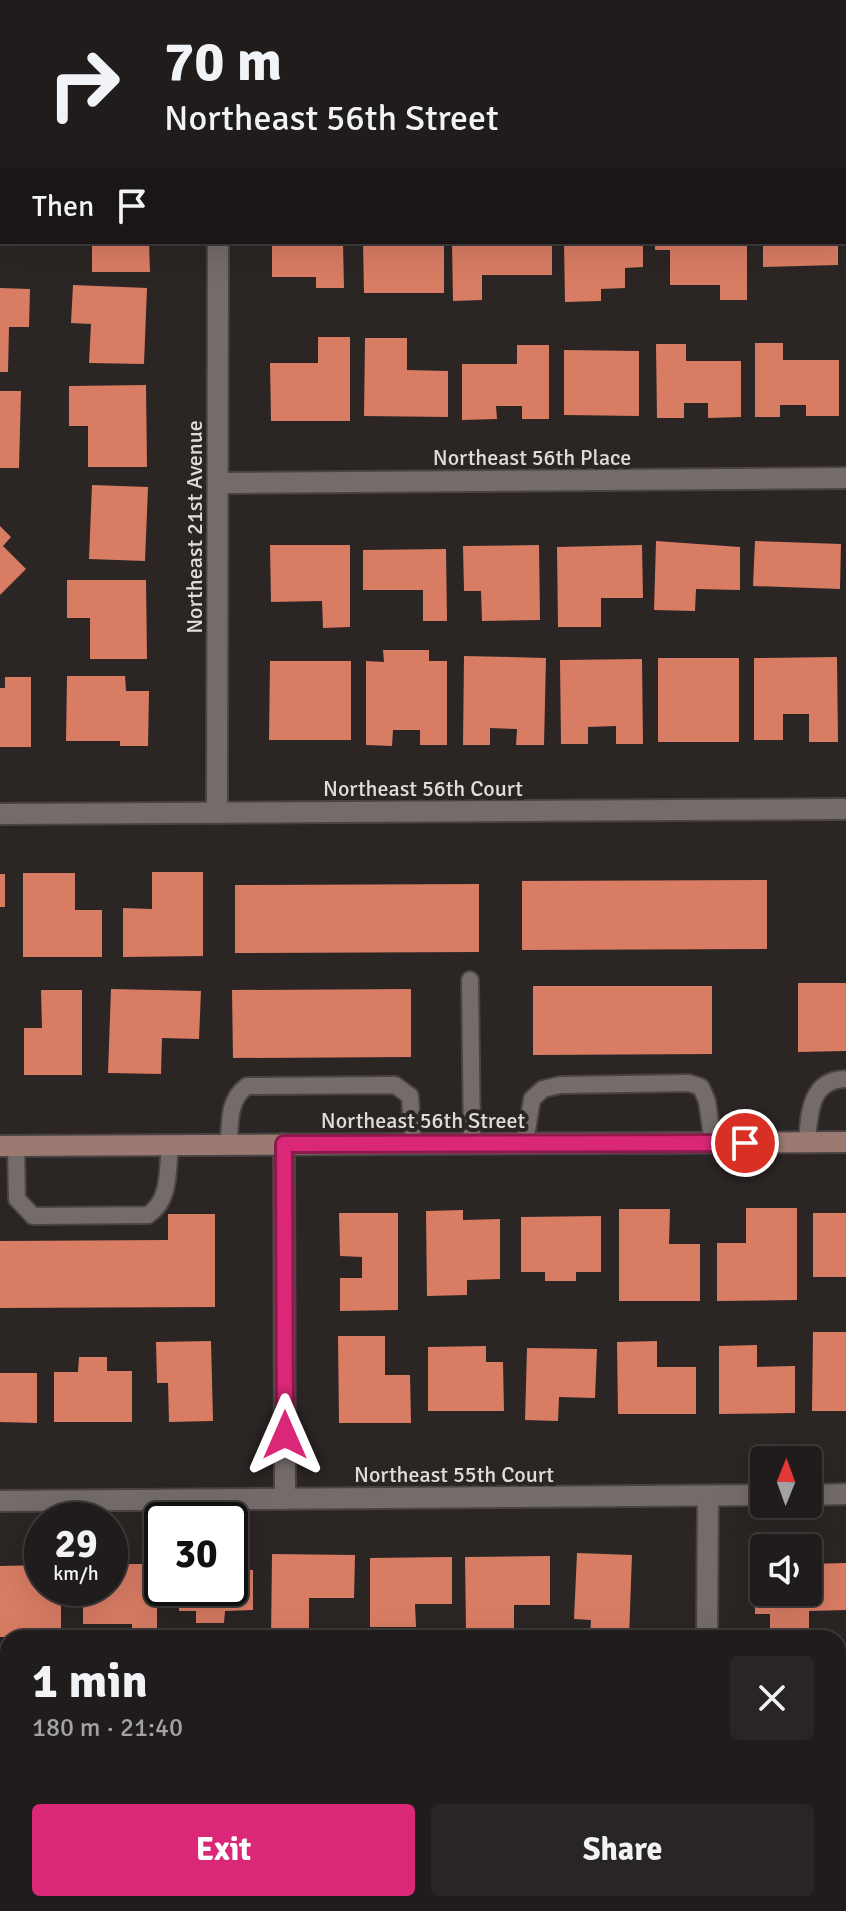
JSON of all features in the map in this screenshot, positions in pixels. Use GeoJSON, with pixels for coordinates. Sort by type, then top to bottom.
{"type":"FeatureCollection","features":[{"type":"Feature","properties":{"kind":"street","name":"Northeast 21st Avenue"},"geometry":{"type":"LineString","coordinates":[[217,813],[218,244]]}},
{"type":"Feature","properties":{"kind":"street","name":"Northeast 56th Place"},"geometry":{"type":"LineString","coordinates":[[219,483],[846,478]]}},
{"type":"Feature","properties":{"kind":"street","name":"Northeast 56th Court"},"geometry":{"type":"LineString","coordinates":[[0,814],[846,809]]}},
{"type":"Feature","properties":{"kind":"street","name":"Northeast 56th Street"},"geometry":{"type":"LineString","coordinates":[[8,1146],[846,1142]]}},
{"type":"Feature","properties":{"kind":"street"},"geometry":{"type":"LineString","coordinates":[[284,1144],[285,1499]]}},
{"type":"Feature","properties":{"kind":"street"},"geometry":{"type":"LineString","coordinates":[[822,1495],[846,1494]]}},
{"type":"Feature","properties":{"kind":"street","name":"Northeast 55th Court"},"geometry":{"type":"LineString","coordinates":[[0,1501],[750,1495]]}},
{"type":"Feature","properties":{"kind":"street"},"geometry":{"type":"LineString","coordinates":[[707,1630],[708,1496]]}},
{"type":"Feature","properties":{"kind":"lane"},"geometry":{"type":"LineString","coordinates":[[470,980],[472,1144]]}},
{"type":"Feature","properties":{"kind":"lane"},"geometry":{"type":"LineString","coordinates":[[807,1143],[810,1109],[815,1095],[825,1084],[846,1079]]}},
{"type":"Feature","properties":{"kind":"lane"},"geometry":{"type":"LineString","coordinates":[[525,1143],[532,1099],[543,1089],[560,1085],[689,1083],[701,1087],[707,1101],[713,1143]]}},
{"type":"Feature","properties":{"kind":"lane"},"geometry":{"type":"LineString","coordinates":[[229,1144],[231,1109],[237,1093],[247,1086],[380,1085],[395,1085],[410,1096],[413,1144]]}},
{"type":"Feature","properties":{"kind":"lane"},"geometry":{"type":"LineString","coordinates":[[8,1146],[17,1199],[22,1205],[33,1216],[76,1216],[148,1215],[159,1207],[165,1196],[170,1145]]}},
{"type":"Feature","properties":{"kind":"building"},"geometry":{"type":"Polygon","coordinates":[[[92,244],[149,244],[150,272],[92,272],[92,244]]]}},
{"type":"Feature","properties":{"kind":"building"},"geometry":{"type":"Polygon","coordinates":[[[272,244],[343,244],[344,288],[316,288],[316,277],[272,277],[272,244]]]}},
{"type":"Feature","properties":{"kind":"building"},"geometry":{"type":"Polygon","coordinates":[[[363,244],[444,244],[444,293],[364,293],[363,244]]]}},
{"type":"Feature","properties":{"kind":"building"},"geometry":{"type":"Polygon","coordinates":[[[452,244],[552,244],[552,275],[482,275],[482,300],[453,301],[452,244]]]}},
{"type":"Feature","properties":{"kind":"building"},"geometry":{"type":"Polygon","coordinates":[[[564,244],[643,244],[643,267],[625,268],[625,288],[601,289],[601,301],[565,302],[564,244]]]}},
{"type":"Feature","properties":{"kind":"building"},"geometry":{"type":"Polygon","coordinates":[[[655,244],[747,244],[747,300],[720,300],[720,285],[670,285],[670,250],[655,250],[655,244]]]}},
{"type":"Feature","properties":{"kind":"building"},"geometry":{"type":"Polygon","coordinates":[[[763,244],[838,244],[838,265],[763,267],[763,244]]]}},
{"type":"Feature","properties":{"kind":"building"},"geometry":{"type":"Polygon","coordinates":[[[73,285],[147,288],[144,364],[89,363],[91,324],[71,323],[73,285]]]}},
{"type":"Feature","properties":{"kind":"building"},"geometry":{"type":"Polygon","coordinates":[[[0,288],[30,289],[29,327],[9,327],[8,372],[0,372],[0,288]]]}},
{"type":"Feature","properties":{"kind":"building"},"geometry":{"type":"Polygon","coordinates":[[[318,337],[350,337],[350,421],[271,421],[270,363],[318,363],[318,337]]]}},
{"type":"Feature","properties":{"kind":"building"},"geometry":{"type":"Polygon","coordinates":[[[365,338],[407,338],[407,370],[448,371],[448,417],[364,416],[365,338]]]}},
{"type":"Feature","properties":{"kind":"building"},"geometry":{"type":"Polygon","coordinates":[[[755,343],[783,343],[783,360],[839,360],[839,416],[806,416],[806,405],[780,405],[780,417],[755,417],[755,343]]]}},
{"type":"Feature","properties":{"kind":"building"},"geometry":{"type":"Polygon","coordinates":[[[656,344],[686,344],[686,361],[741,361],[741,417],[708,418],[708,403],[684,403],[684,418],[657,418],[656,344]]]}},
{"type":"Feature","properties":{"kind":"building"},"geometry":{"type":"Polygon","coordinates":[[[517,345],[549,345],[549,419],[522,419],[522,406],[496,406],[497,419],[462,420],[462,364],[517,364],[517,345]]]}},
{"type":"Feature","properties":{"kind":"building"},"geometry":{"type":"Polygon","coordinates":[[[564,350],[639,351],[639,416],[564,415],[564,350]]]}},
{"type":"Feature","properties":{"kind":"building"},"geometry":{"type":"Polygon","coordinates":[[[146,385],[147,467],[88,467],[88,426],[69,426],[69,386],[146,385]]]}},
{"type":"Feature","properties":{"kind":"building"},"geometry":{"type":"Polygon","coordinates":[[[0,391],[21,391],[19,468],[0,468],[0,391]]]}},
{"type":"Feature","properties":{"kind":"building"},"geometry":{"type":"Polygon","coordinates":[[[92,485],[148,487],[145,561],[89,559],[92,485]]]}},
{"type":"Feature","properties":{"kind":"building"},"geometry":{"type":"Polygon","coordinates":[[[0,526],[11,537],[3,546],[26,569],[0,595],[0,526]]]}},
{"type":"Feature","properties":{"kind":"building"},"geometry":{"type":"Polygon","coordinates":[[[656,541],[740,547],[740,590],[696,589],[695,611],[654,610],[656,541]]]}},
{"type":"Feature","properties":{"kind":"building"},"geometry":{"type":"Polygon","coordinates":[[[755,541],[841,544],[840,589],[753,586],[755,541]]]}},
{"type":"Feature","properties":{"kind":"building"},"geometry":{"type":"Polygon","coordinates":[[[270,545],[350,545],[350,627],[323,628],[322,601],[271,602],[270,545]]]}},
{"type":"Feature","properties":{"kind":"building"},"geometry":{"type":"Polygon","coordinates":[[[539,545],[540,620],[482,621],[481,591],[464,591],[463,546],[539,545]]]}},
{"type":"Feature","properties":{"kind":"building"},"geometry":{"type":"Polygon","coordinates":[[[642,545],[643,598],[601,598],[601,627],[558,627],[557,547],[642,545]]]}},
{"type":"Feature","properties":{"kind":"building"},"geometry":{"type":"Polygon","coordinates":[[[446,549],[447,621],[423,621],[423,590],[363,590],[363,550],[446,549]]]}},
{"type":"Feature","properties":{"kind":"building"},"geometry":{"type":"Polygon","coordinates":[[[67,580],[146,580],[147,659],[90,659],[90,618],[67,618],[67,580]]]}},
{"type":"Feature","properties":{"kind":"building"},"geometry":{"type":"Polygon","coordinates":[[[383,650],[429,650],[429,661],[447,661],[447,745],[420,745],[420,730],[393,730],[392,746],[366,745],[366,661],[384,662],[383,650]]]}},
{"type":"Feature","properties":{"kind":"building"},"geometry":{"type":"Polygon","coordinates":[[[464,656],[546,658],[544,745],[516,745],[517,729],[490,728],[490,745],[463,745],[464,656]]]}},
{"type":"Feature","properties":{"kind":"building"},"geometry":{"type":"Polygon","coordinates":[[[837,657],[838,742],[809,742],[809,714],[783,714],[783,740],[754,740],[754,658],[837,657]]]}},
{"type":"Feature","properties":{"kind":"building"},"geometry":{"type":"Polygon","coordinates":[[[658,658],[739,658],[739,742],[658,742],[658,658]]]}},
{"type":"Feature","properties":{"kind":"building"},"geometry":{"type":"Polygon","coordinates":[[[642,659],[643,744],[616,744],[616,726],[588,727],[588,744],[561,744],[560,660],[642,659]]]}},
{"type":"Feature","properties":{"kind":"building"},"geometry":{"type":"Polygon","coordinates":[[[270,661],[351,661],[351,740],[269,740],[270,661]]]}},
{"type":"Feature","properties":{"kind":"building"},"geometry":{"type":"Polygon","coordinates":[[[67,676],[125,676],[126,691],[149,691],[148,746],[120,746],[120,741],[66,741],[67,676]]]}},
{"type":"Feature","properties":{"kind":"building"},"geometry":{"type":"Polygon","coordinates":[[[5,677],[31,677],[31,747],[0,747],[0,688],[5,688],[5,677]]]}},
{"type":"Feature","properties":{"kind":"building"},"geometry":{"type":"Polygon","coordinates":[[[152,872],[203,872],[203,956],[123,957],[123,908],[152,909],[152,872]]]}},
{"type":"Feature","properties":{"kind":"building"},"geometry":{"type":"Polygon","coordinates":[[[23,873],[75,873],[75,910],[102,910],[102,957],[23,957],[23,873]]]}},
{"type":"Feature","properties":{"kind":"building"},"geometry":{"type":"Polygon","coordinates":[[[0,874],[5,874],[5,907],[0,907],[0,874]]]}},
{"type":"Feature","properties":{"kind":"building"},"geometry":{"type":"Polygon","coordinates":[[[767,880],[767,949],[522,950],[522,881],[767,880]]]}},
{"type":"Feature","properties":{"kind":"building"},"geometry":{"type":"Polygon","coordinates":[[[479,884],[479,952],[235,953],[235,885],[479,884]]]}},
{"type":"Feature","properties":{"kind":"building"},"geometry":{"type":"Polygon","coordinates":[[[798,983],[846,983],[846,1051],[798,1052],[798,983]]]}},
{"type":"Feature","properties":{"kind":"building"},"geometry":{"type":"Polygon","coordinates":[[[533,986],[712,986],[712,1054],[533,1055],[533,986]]]}},
{"type":"Feature","properties":{"kind":"building"},"geometry":{"type":"Polygon","coordinates":[[[111,989],[201,991],[199,1039],[162,1038],[161,1074],[108,1073],[111,989]]]}},
{"type":"Feature","properties":{"kind":"building"},"geometry":{"type":"Polygon","coordinates":[[[411,989],[411,1057],[233,1058],[232,990],[411,989]]]}},
{"type":"Feature","properties":{"kind":"building"},"geometry":{"type":"Polygon","coordinates":[[[41,990],[82,990],[82,1075],[24,1075],[24,1028],[42,1028],[41,990]]]}},
{"type":"Feature","properties":{"kind":"building"},"geometry":{"type":"Polygon","coordinates":[[[746,1208],[797,1208],[797,1300],[717,1301],[717,1243],[746,1243],[746,1208]]]}},
{"type":"Feature","properties":{"kind":"building"},"geometry":{"type":"Polygon","coordinates":[[[619,1209],[670,1209],[669,1244],[700,1244],[700,1301],[619,1301],[619,1209]]]}},
{"type":"Feature","properties":{"kind":"building"},"geometry":{"type":"Polygon","coordinates":[[[463,1210],[463,1220],[500,1219],[500,1279],[467,1280],[467,1295],[427,1296],[426,1211],[463,1210]]]}},
{"type":"Feature","properties":{"kind":"building"},"geometry":{"type":"Polygon","coordinates":[[[339,1213],[398,1213],[398,1310],[340,1311],[340,1278],[362,1278],[362,1257],[340,1256],[339,1213]]]}},
{"type":"Feature","properties":{"kind":"building"},"geometry":{"type":"Polygon","coordinates":[[[813,1213],[846,1213],[846,1277],[813,1277],[813,1213]]]}},
{"type":"Feature","properties":{"kind":"building"},"geometry":{"type":"Polygon","coordinates":[[[168,1214],[215,1214],[215,1307],[0,1308],[0,1241],[168,1240],[168,1214]]]}},
{"type":"Feature","properties":{"kind":"building"},"geometry":{"type":"Polygon","coordinates":[[[601,1216],[601,1272],[576,1272],[576,1281],[545,1281],[545,1272],[521,1272],[521,1217],[601,1216]]]}},
{"type":"Feature","properties":{"kind":"building"},"geometry":{"type":"Polygon","coordinates":[[[813,1332],[846,1332],[846,1411],[812,1411],[813,1332]]]}},
{"type":"Feature","properties":{"kind":"building"},"geometry":{"type":"Polygon","coordinates":[[[338,1336],[385,1336],[385,1375],[410,1375],[411,1423],[339,1423],[338,1336]]]}},
{"type":"Feature","properties":{"kind":"building"},"geometry":{"type":"Polygon","coordinates":[[[211,1341],[213,1421],[169,1422],[168,1383],[157,1383],[156,1342],[211,1341]]]}},
{"type":"Feature","properties":{"kind":"building"},"geometry":{"type":"Polygon","coordinates":[[[657,1341],[657,1367],[696,1367],[696,1414],[618,1414],[617,1342],[657,1341]]]}},
{"type":"Feature","properties":{"kind":"building"},"geometry":{"type":"Polygon","coordinates":[[[757,1345],[757,1367],[795,1366],[795,1413],[719,1414],[719,1346],[757,1345]]]}},
{"type":"Feature","properties":{"kind":"building"},"geometry":{"type":"Polygon","coordinates":[[[486,1346],[486,1362],[503,1362],[504,1411],[428,1411],[428,1347],[486,1346]]]}},
{"type":"Feature","properties":{"kind":"building"},"geometry":{"type":"Polygon","coordinates":[[[527,1348],[597,1349],[595,1398],[559,1397],[558,1421],[525,1420],[527,1348]]]}},
{"type":"Feature","properties":{"kind":"building"},"geometry":{"type":"Polygon","coordinates":[[[79,1357],[107,1357],[107,1371],[132,1371],[132,1422],[54,1422],[54,1372],[78,1372],[79,1357]]]}},
{"type":"Feature","properties":{"kind":"building"},"geometry":{"type":"Polygon","coordinates":[[[0,1373],[37,1373],[37,1423],[0,1422],[0,1373]]]}},
{"type":"Feature","properties":{"kind":"building"},"geometry":{"type":"Polygon","coordinates":[[[577,1553],[632,1555],[629,1630],[590,1630],[591,1620],[574,1619],[577,1553]]]}},
{"type":"Feature","properties":{"kind":"building"},"geometry":{"type":"Polygon","coordinates":[[[272,1554],[355,1555],[354,1598],[309,1598],[309,1630],[271,1630],[272,1554]]]}},
{"type":"Feature","properties":{"kind":"building"},"geometry":{"type":"Polygon","coordinates":[[[550,1556],[550,1605],[514,1605],[514,1628],[466,1629],[465,1557],[550,1556]]]}},
{"type":"Feature","properties":{"kind":"building"},"geometry":{"type":"Polygon","coordinates":[[[452,1557],[452,1604],[415,1604],[416,1627],[370,1627],[370,1558],[452,1557]]]}},
{"type":"Feature","properties":{"kind":"building"},"geometry":{"type":"Polygon","coordinates":[[[846,1563],[846,1610],[809,1611],[809,1630],[770,1630],[770,1614],[755,1614],[755,1606],[822,1606],[822,1564],[846,1563]]]}},
{"type":"Feature","properties":{"kind":"building"},"geometry":{"type":"Polygon","coordinates":[[[128,1564],[144,1564],[144,1606],[157,1606],[157,1630],[132,1630],[132,1624],[83,1624],[83,1606],[128,1606],[128,1564]]]}},
{"type":"Feature","properties":{"kind":"building"},"geometry":{"type":"Polygon","coordinates":[[[24,1565],[24,1606],[61,1606],[61,1630],[0,1630],[0,1566],[24,1565]]]}},
{"type":"Feature","properties":{"kind":"building"},"geometry":{"type":"Polygon","coordinates":[[[248,1570],[253,1570],[253,1610],[225,1611],[224,1623],[196,1623],[196,1611],[179,1611],[179,1606],[248,1606],[248,1570]]]}},
{"type":"Feature","properties":{"kind":"route"},"geometry":{"type":"LineString","coordinates":[[285,1435],[284,1144],[745,1143]]}}]}
